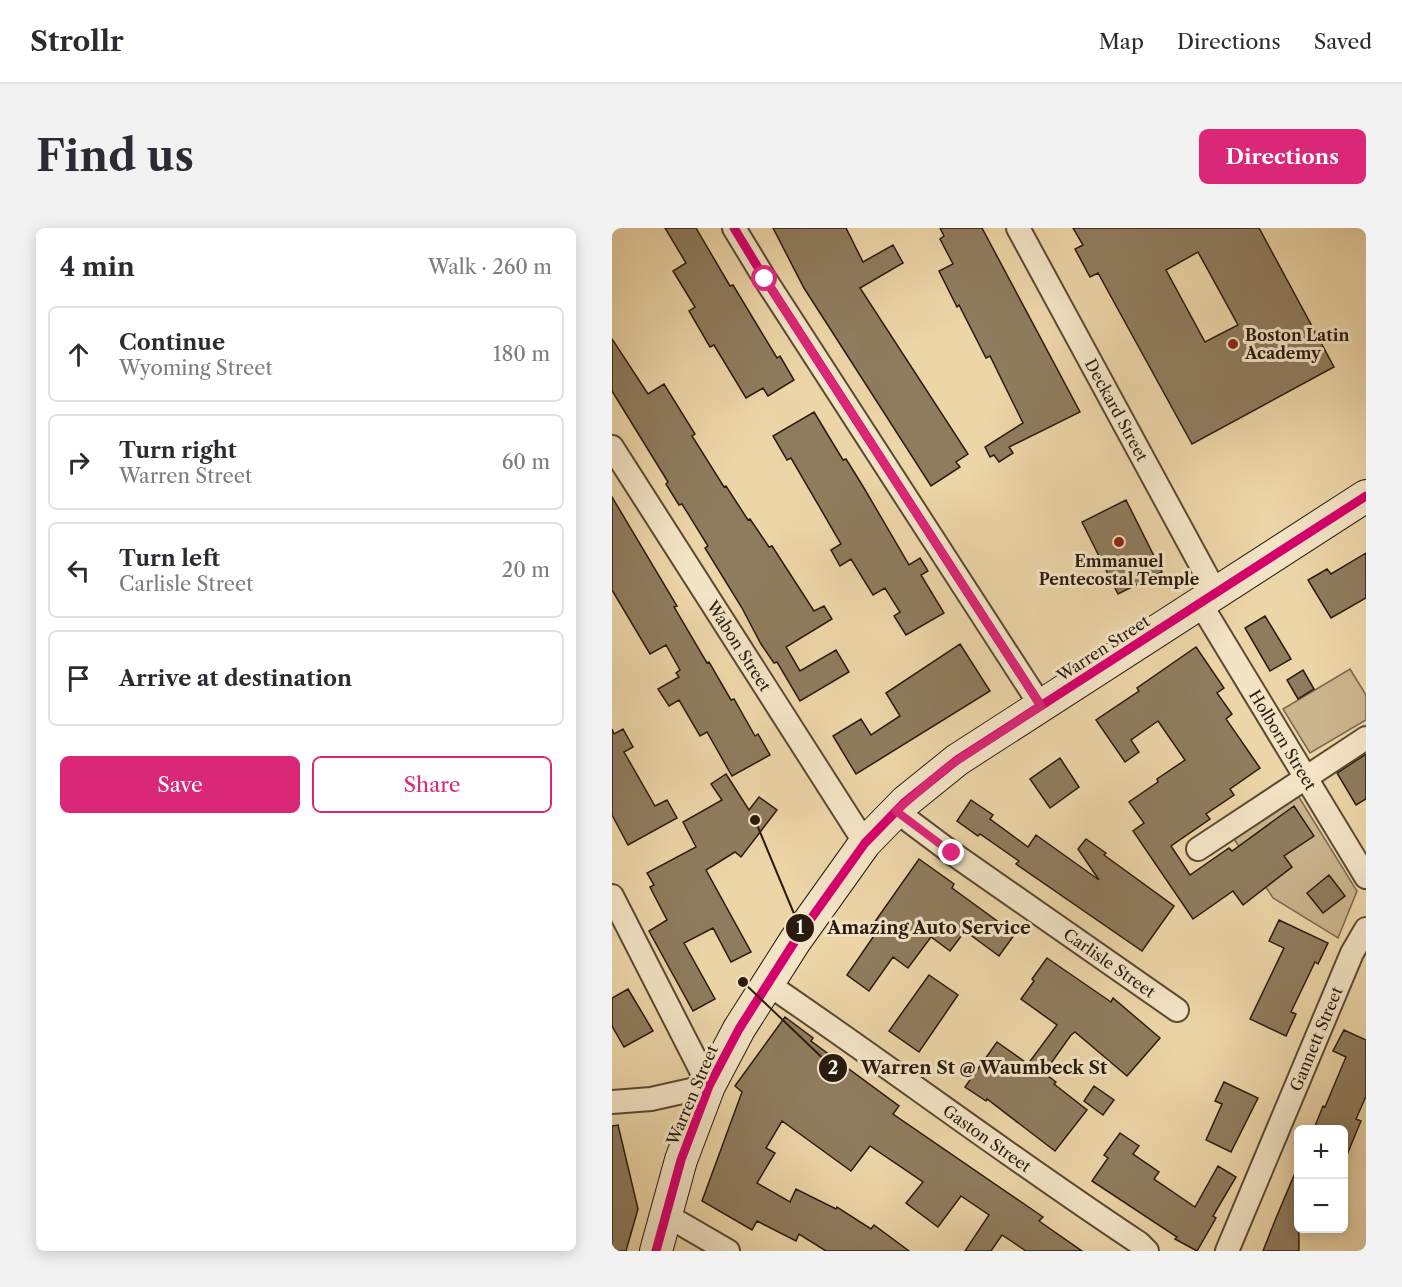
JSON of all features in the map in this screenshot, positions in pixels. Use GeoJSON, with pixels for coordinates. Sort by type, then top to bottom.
{"type":"FeatureCollection","features":[{"type":"Feature","properties":{"kind":"main road","name":"Warren Street"},"geometry":{"type":"LineString","coordinates":[[656,1251],[681,1160],[710,1086],[739,1029],[795,941],[865,843],[896,811],[946,768],[1366,496]]}},
{"type":"Feature","properties":{"kind":"street"},"geometry":{"type":"LineString","coordinates":[[734,228],[771,289],[1041,706]]}},
{"type":"Feature","properties":{"kind":"street","name":"Deckard Street"},"geometry":{"type":"LineString","coordinates":[[1018,228],[1208,598]]}},
{"type":"Feature","properties":{"kind":"street","name":"Wabon Street"},"geometry":{"type":"LineString","coordinates":[[612,447],[865,843]]}},
{"type":"Feature","properties":{"kind":"street","name":"Holborn Street"},"geometry":{"type":"LineString","coordinates":[[1208,598],[1306,779],[1366,877]]}},
{"type":"Feature","properties":{"kind":"street"},"geometry":{"type":"LineString","coordinates":[[1198,849],[1366,738]]}},
{"type":"Feature","properties":{"kind":"street","name":"Carlisle Street"},"geometry":{"type":"LineString","coordinates":[[896,811],[952,853],[1178,1010]]}},
{"type":"Feature","properties":{"kind":"street"},"geometry":{"type":"LineString","coordinates":[[612,896],[710,1086],[651,1099],[612,1102]]}},
{"type":"Feature","properties":{"kind":"street","name":"Gannett Street"},"geometry":{"type":"LineString","coordinates":[[1227,1251],[1352,952],[1366,929]]}},
{"type":"Feature","properties":{"kind":"street","name":"Gaston Street"},"geometry":{"type":"LineString","coordinates":[[768,984],[856,1044],[1018,1162],[1139,1243],[1147,1251]]}},
{"type":"Feature","properties":{"kind":"street"},"geometry":{"type":"LineString","coordinates":[[666,1215],[728,1251]]}},
{"type":"Feature","properties":{"kind":"shaded area"},"geometry":{"type":"Polygon","coordinates":[[[1350,669],[1366,695],[1366,720],[1310,753],[1283,709],[1350,669]]]}},
{"type":"Feature","properties":{"kind":"shaded area"},"geometry":{"type":"Polygon","coordinates":[[[1297,794],[1357,891],[1338,938],[1273,898],[1234,839],[1297,794]]]}},
{"type":"Feature","properties":{"kind":"building"},"geometry":{"type":"Polygon","coordinates":[[[665,228],[696,228],[730,286],[733,285],[777,358],[780,356],[794,380],[768,396],[763,388],[746,398],[714,345],[710,347],[689,311],[695,307],[673,271],[686,263],[665,228]]]}},
{"type":"Feature","properties":{"kind":"building"},"geometry":{"type":"Polygon","coordinates":[[[773,228],[846,228],[863,262],[893,245],[903,263],[860,288],[968,454],[956,462],[960,467],[931,486],[804,288],[773,228]]]}},
{"type":"Feature","properties":{"kind":"building"},"geometry":{"type":"Polygon","coordinates":[[[940,228],[982,228],[1080,412],[1009,447],[1013,453],[999,462],[994,455],[990,457],[985,447],[1023,423],[990,356],[986,358],[939,271],[953,264],[940,239],[944,236],[940,228]]]}},
{"type":"Feature","properties":{"kind":"building"},"geometry":{"type":"Polygon","coordinates":[[[1073,228],[1259,228],[1334,367],[1192,444],[1098,273],[1090,277],[1075,249],[1083,245],[1073,228]],[[1198,252],[1166,270],[1205,342],[1238,325],[1198,252]]]}},
{"type":"Feature","properties":{"kind":"building"},"geometry":{"type":"Polygon","coordinates":[[[612,339],[648,394],[664,384],[695,434],[692,436],[724,487],[726,486],[769,547],[772,546],[814,611],[824,606],[832,619],[786,647],[800,671],[836,650],[849,672],[800,701],[777,662],[774,663],[761,644],[705,548],[708,546],[682,504],[679,505],[666,484],[668,482],[612,391],[612,339]]]}},
{"type":"Feature","properties":{"kind":"building"},"geometry":{"type":"Polygon","coordinates":[[[814,412],[843,460],[846,459],[909,565],[920,558],[928,571],[921,575],[944,613],[906,635],[894,616],[900,612],[885,588],[873,595],[851,559],[840,566],[831,550],[841,544],[791,458],[787,460],[773,436],[814,412]]]}},
{"type":"Feature","properties":{"kind":"building"},"geometry":{"type":"Polygon","coordinates":[[[612,497],[677,606],[674,607],[707,663],[709,662],[731,700],[734,699],[755,736],[758,734],[770,755],[732,776],[707,732],[700,736],[679,700],[669,706],[658,689],[679,677],[676,673],[680,670],[666,645],[650,654],[612,590],[612,497]]]}},
{"type":"Feature","properties":{"kind":"building","name":"Emmanuel Pentecostal Temple"},"geometry":{"type":"Polygon","coordinates":[[[1126,500],[1162,572],[1118,594],[1082,522],[1126,500]]]}},
{"type":"Feature","properties":{"kind":"building"},"geometry":{"type":"Polygon","coordinates":[[[1366,553],[1366,598],[1331,618],[1308,580],[1327,569],[1331,574],[1366,553]]]}},
{"type":"Feature","properties":{"kind":"building"},"geometry":{"type":"Polygon","coordinates":[[[1265,616],[1291,659],[1270,671],[1245,628],[1265,616]]]}},
{"type":"Feature","properties":{"kind":"building"},"geometry":{"type":"Polygon","coordinates":[[[960,644],[990,691],[856,774],[833,736],[861,719],[871,735],[900,716],[886,693],[960,644]]]}},
{"type":"Feature","properties":{"kind":"building"},"geometry":{"type":"Polygon","coordinates":[[[1196,647],[1224,688],[1217,693],[1232,714],[1226,719],[1260,768],[1230,789],[1234,795],[1206,814],[1210,819],[1171,846],[1190,875],[1229,848],[1232,851],[1294,806],[1314,836],[1284,856],[1292,867],[1243,905],[1233,891],[1193,919],[1133,831],[1144,823],[1129,802],[1185,760],[1158,721],[1131,740],[1139,752],[1125,762],[1096,720],[1139,691],[1137,688],[1196,647]]]}},
{"type":"Feature","properties":{"kind":"building"},"geometry":{"type":"Polygon","coordinates":[[[1303,670],[1314,689],[1298,699],[1287,680],[1303,670]]]}},
{"type":"Feature","properties":{"kind":"building"},"geometry":{"type":"Polygon","coordinates":[[[612,729],[614,734],[623,729],[633,747],[624,752],[655,806],[667,800],[677,818],[628,845],[612,815],[612,729]]]}},
{"type":"Feature","properties":{"kind":"building"},"geometry":{"type":"Polygon","coordinates":[[[1366,754],[1366,799],[1356,805],[1337,773],[1366,754]]]}},
{"type":"Feature","properties":{"kind":"building"},"geometry":{"type":"Polygon","coordinates":[[[1060,758],[1079,787],[1050,808],[1030,779],[1060,758]]]}},
{"type":"Feature","properties":{"kind":"building"},"geometry":{"type":"Polygon","coordinates":[[[726,774],[749,810],[759,797],[777,810],[741,857],[735,852],[706,870],[751,952],[731,962],[713,928],[684,943],[715,999],[693,1011],[649,931],[667,920],[650,887],[654,885],[647,873],[696,847],[683,822],[722,800],[711,784],[726,774]]]}},
{"type":"Feature","properties":{"kind":"building"},"geometry":{"type":"Polygon","coordinates":[[[971,800],[993,815],[990,819],[1028,847],[1036,835],[1099,880],[1078,849],[1086,839],[1106,853],[1104,855],[1174,906],[1142,951],[1016,864],[1019,861],[957,821],[971,800]]]}},
{"type":"Feature","properties":{"kind":"building"},"geometry":{"type":"Polygon","coordinates":[[[919,859],[954,884],[952,888],[1015,934],[999,956],[965,931],[950,951],[931,937],[908,968],[893,957],[869,991],[847,975],[880,927],[874,923],[919,859]]]}},
{"type":"Feature","properties":{"kind":"building"},"geometry":{"type":"Polygon","coordinates":[[[1329,875],[1345,896],[1323,913],[1307,893],[1329,875]]]}},
{"type":"Feature","properties":{"kind":"building"},"geometry":{"type":"Polygon","coordinates":[[[1279,920],[1328,943],[1318,964],[1315,962],[1291,1012],[1296,1014],[1286,1036],[1250,1019],[1284,948],[1269,941],[1279,920]]]}},
{"type":"Feature","properties":{"kind":"building"},"geometry":{"type":"Polygon","coordinates":[[[1047,958],[1111,1002],[1113,998],[1160,1038],[1127,1076],[1075,1032],[1071,1035],[1044,1073],[1056,1082],[1054,1084],[1087,1110],[1055,1151],[987,1099],[986,1101],[965,1087],[997,1042],[1028,1064],[1057,1025],[1021,999],[1047,958]]]}},
{"type":"Feature","properties":{"kind":"building"},"geometry":{"type":"Polygon","coordinates":[[[929,975],[958,995],[919,1052],[889,1031],[929,975]]]}},
{"type":"Feature","properties":{"kind":"building"},"geometry":{"type":"Polygon","coordinates":[[[628,989],[653,1031],[624,1047],[612,1026],[612,998],[628,989]]]}},
{"type":"Feature","properties":{"kind":"building"},"geometry":{"type":"Polygon","coordinates":[[[785,1017],[813,1038],[811,1041],[899,1106],[893,1114],[1043,1217],[1039,1221],[1082,1251],[1026,1251],[1002,1235],[991,1251],[965,1251],[989,1215],[961,1196],[938,1227],[906,1203],[923,1182],[870,1146],[851,1171],[782,1121],[766,1148],[775,1153],[757,1183],[790,1202],[796,1189],[836,1209],[837,1207],[871,1229],[874,1225],[909,1251],[826,1251],[799,1234],[796,1241],[757,1221],[752,1230],[702,1201],[742,1092],[735,1086],[785,1017]]]}},
{"type":"Feature","properties":{"kind":"building"},"geometry":{"type":"Polygon","coordinates":[[[1344,1030],[1366,1040],[1366,1096],[1356,1119],[1361,1121],[1348,1152],[1348,1125],[1315,1125],[1346,1057],[1333,1051],[1344,1030]]]}},
{"type":"Feature","properties":{"kind":"building"},"geometry":{"type":"Polygon","coordinates":[[[1224,1082],[1258,1098],[1231,1152],[1206,1140],[1222,1104],[1215,1101],[1224,1082]]]}},
{"type":"Feature","properties":{"kind":"building"},"geometry":{"type":"Polygon","coordinates":[[[1094,1086],[1114,1100],[1103,1115],[1084,1101],[1094,1086]]]}},
{"type":"Feature","properties":{"kind":"building"},"geometry":{"type":"Polygon","coordinates":[[[618,1125],[638,1209],[626,1251],[612,1251],[612,1126],[618,1125]]]}},
{"type":"Feature","properties":{"kind":"building"},"geometry":{"type":"Polygon","coordinates":[[[1120,1133],[1139,1146],[1133,1154],[1159,1172],[1154,1179],[1195,1207],[1218,1166],[1236,1177],[1213,1216],[1216,1218],[1197,1251],[1175,1239],[1177,1237],[1092,1181],[1108,1158],[1104,1155],[1120,1133]]]}},
{"type":"Feature","properties":{"kind":"building"},"geometry":{"type":"Polygon","coordinates":[[[1294,1175],[1294,1233],[1299,1233],[1299,1251],[1263,1251],[1294,1175]]]}},
{"type":"Feature","properties":{"kind":"cycle path"},"geometry":{"type":"LineString","coordinates":[[734,228],[1041,706]]}},
{"type":"Feature","properties":{"kind":"cycle path"},"geometry":{"type":"LineString","coordinates":[[656,1251],[681,1160],[709,1086],[739,1029],[795,941],[865,843],[905,802],[957,760],[1366,496]]}},
{"type":"Feature","properties":{"kind":"place","name":"Boston Latin Academy"},"geometry":{"type":"Point","coordinates":[1233,344]}},
{"type":"Feature","properties":{"kind":"place","name":"Emmanuel Pentecostal Temple"},"geometry":{"type":"Point","coordinates":[1119,542]}},
{"type":"Feature","properties":{"kind":"place","name":"Amazing Auto Service"},"geometry":{"type":"Point","coordinates":[755,820]}},
{"type":"Feature","properties":{"kind":"place","name":"Warren St @ Waumbeck St"},"geometry":{"type":"Point","coordinates":[743,982]}},
{"type":"Feature","properties":{"kind":"route"},"geometry":{"type":"LineString","coordinates":[[765,279],[1041,706],[946,768],[896,811],[952,853]]}}]}
